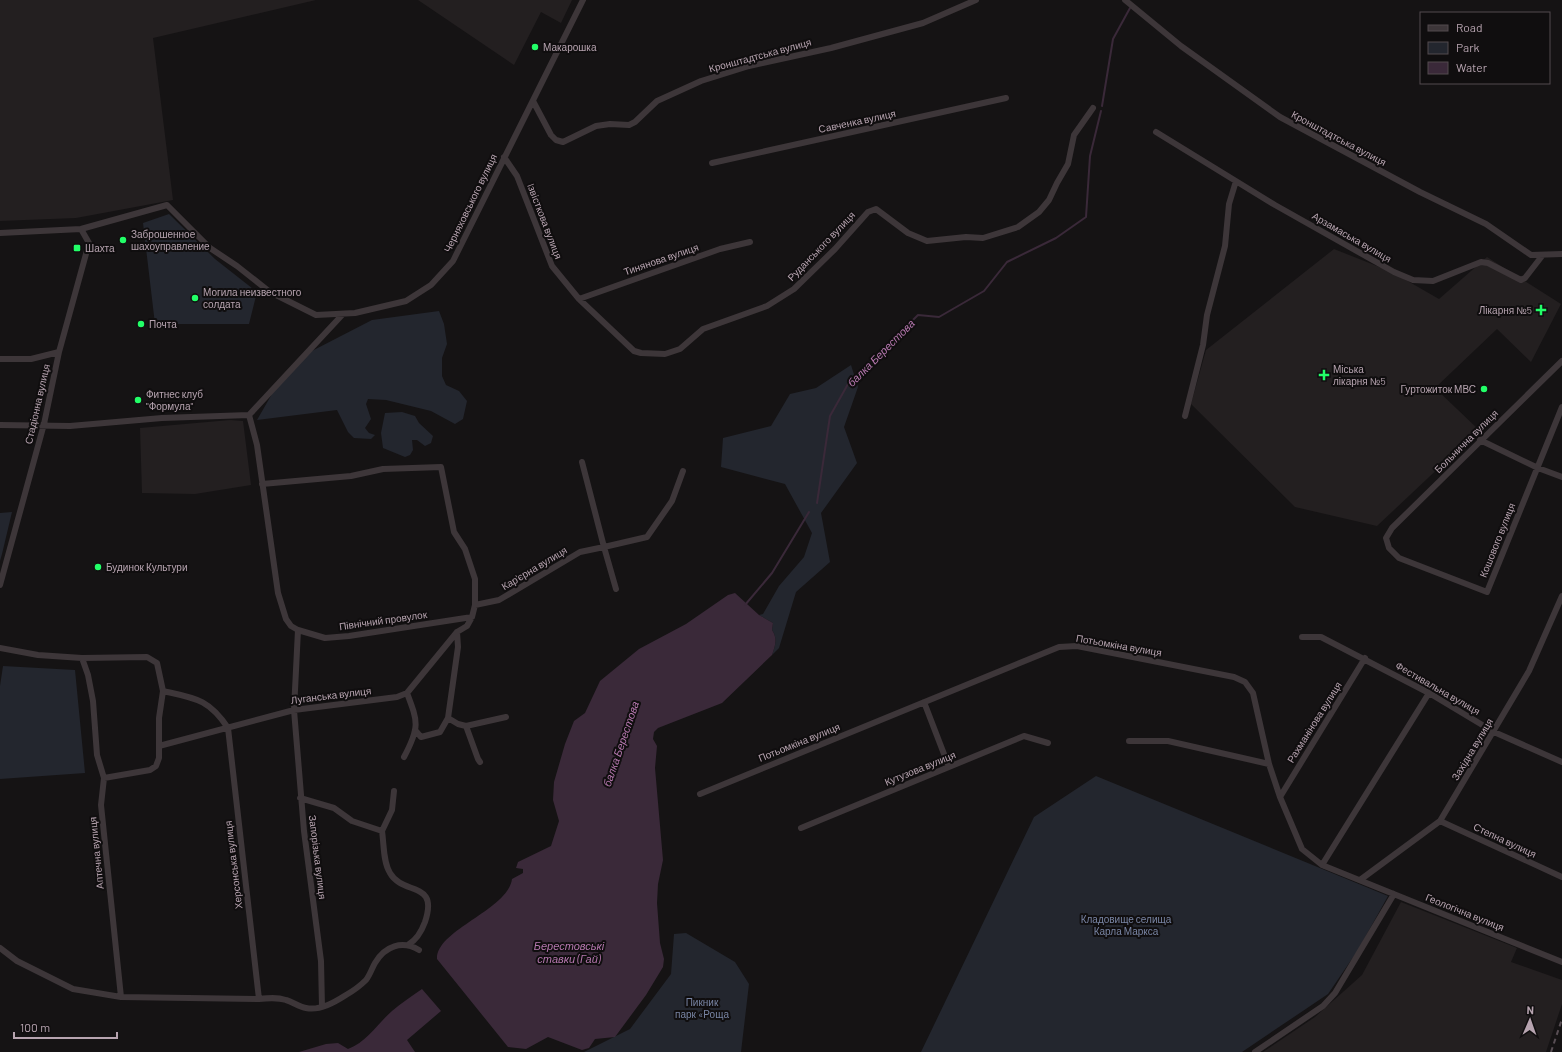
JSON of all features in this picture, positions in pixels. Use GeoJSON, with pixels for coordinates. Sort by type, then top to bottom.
{"type":"FeatureCollection","features":[{"type":"Feature","properties":{"kind":"street","name":"Черняховського вулиця"},"geometry":{"type":"LineString","coordinates":[[81,229],[166,205],[210,248],[237,266],[270,292],[316,315],[360,312],[406,300],[431,285],[452,261],[583,0]]}},
{"type":"Feature","properties":{"kind":"street","name":"Кронштадтська вулиця"},"geometry":{"type":"LineString","coordinates":[[532,101],[551,136],[556,140],[563,142],[596,126],[610,124],[629,125],[635,122],[657,101],[701,82],[749,66],[831,48],[923,23],[976,0]]}},
{"type":"Feature","properties":{"kind":"street","name":"Кронштадтська вулиця"},"geometry":{"type":"LineString","coordinates":[[1125,0],[1181,46],[1280,117],[1420,192],[1486,224],[1531,255],[1542,256],[1562,254]]}},
{"type":"Feature","properties":{"kind":"street","name":"Савченка вулиця"},"geometry":{"type":"LineString","coordinates":[[712,163],[1006,98]]}},
{"type":"Feature","properties":{"kind":"street","name":"Руданського вулиця"},"geometry":{"type":"LineString","coordinates":[[641,353],[665,354],[680,349],[708,327],[767,306],[794,288],[835,249],[868,212],[876,209],[908,232],[927,241],[983,238],[1018,227],[1040,212],[1049,200],[1068,164],[1074,135],[1093,108]]}},
{"type":"Feature","properties":{"kind":"street","name":"Арзамаська вулиця"},"geometry":{"type":"LineString","coordinates":[[1156,132],[1236,181],[1394,272],[1413,280],[1433,281],[1481,262],[1488,263],[1521,280],[1525,278],[1542,256]]}},
{"type":"Feature","properties":{"kind":"street","name":"Iзвiсткова вулиця"},"geometry":{"type":"LineString","coordinates":[[504,157],[517,176],[552,266],[579,299],[634,351],[641,353]]}},
{"type":"Feature","properties":{"kind":"street"},"geometry":{"type":"LineString","coordinates":[[1185,416],[1203,345],[1207,315],[1225,246],[1229,204],[1236,181]]}},
{"type":"Feature","properties":{"kind":"street"},"geometry":{"type":"LineString","coordinates":[[0,233],[81,229]]}},
{"type":"Feature","properties":{"kind":"street","name":"Стадіонна вулиця"},"geometry":{"type":"LineString","coordinates":[[0,585],[44,424],[59,352],[88,243],[81,229]]}},
{"type":"Feature","properties":{"kind":"street","name":"Тинянова вулиця"},"geometry":{"type":"LineString","coordinates":[[579,299],[720,249],[750,242]]}},
{"type":"Feature","properties":{"kind":"street"},"geometry":{"type":"LineString","coordinates":[[0,425],[44,424],[70,426],[162,418],[249,415],[343,314]]}},
{"type":"Feature","properties":{"kind":"street"},"geometry":{"type":"LineString","coordinates":[[0,359],[31,359],[59,352]]}},
{"type":"Feature","properties":{"kind":"street","name":"Больнична вулиця"},"geometry":{"type":"LineString","coordinates":[[1386,538],[1392,528],[1562,361]]}},
{"type":"Feature","properties":{"kind":"street","name":"Кошового вулиця"},"geometry":{"type":"LineString","coordinates":[[1386,538],[1388,548],[1399,558],[1487,592],[1562,407]]}},
{"type":"Feature","properties":{"kind":"street"},"geometry":{"type":"LineString","coordinates":[[249,415],[257,445],[278,593],[286,619],[291,626],[298,630]]}},
{"type":"Feature","properties":{"kind":"street"},"geometry":{"type":"LineString","coordinates":[[1480,440],[1538,468],[1562,477]]}},
{"type":"Feature","properties":{"kind":"street"},"geometry":{"type":"LineString","coordinates":[[582,462],[616,589]]}},
{"type":"Feature","properties":{"kind":"street"},"geometry":{"type":"LineString","coordinates":[[262,484],[351,476],[383,470],[441,467],[454,532],[465,549],[475,579],[475,605],[472,617],[467,626],[457,632],[407,692],[416,719],[415,730],[404,757]]}},
{"type":"Feature","properties":{"kind":"street","name":"Кар'єрна вулиця"},"geometry":{"type":"LineString","coordinates":[[475,605],[499,600],[580,552],[646,537],[672,501],[683,471]]}},
{"type":"Feature","properties":{"kind":"street","name":"Західна вулиця"},"geometry":{"type":"LineString","coordinates":[[1360,880],[1440,821],[1494,732],[1528,672],[1562,596]]}},
{"type":"Feature","properties":{"kind":"street","name":"Північний провулок"},"geometry":{"type":"LineString","coordinates":[[298,630],[325,638],[349,636],[472,617]]}},
{"type":"Feature","properties":{"kind":"street","name":"Запорізька вулиця"},"geometry":{"type":"LineString","coordinates":[[298,630],[294,710],[300,798],[321,961],[322,1007]]}},
{"type":"Feature","properties":{"kind":"street"},"geometry":{"type":"LineString","coordinates":[[415,730],[421,736],[440,732],[448,718],[458,647],[457,632]]}},
{"type":"Feature","properties":{"kind":"street","name":"Фестивальна вулиця"},"geometry":{"type":"LineString","coordinates":[[1302,637],[1321,637],[1365,658],[1429,693],[1494,732],[1562,762]]}},
{"type":"Feature","properties":{"kind":"street","name":"Потьомкіна вулиця"},"geometry":{"type":"LineString","coordinates":[[700,794],[1059,647],[1077,646],[1234,677],[1245,682],[1253,693],[1270,764],[1280,797],[1302,849],[1322,865],[1360,880]]}},
{"type":"Feature","properties":{"kind":"street"},"geometry":{"type":"LineString","coordinates":[[0,648],[38,655],[82,658],[147,657],[153,659],[157,663],[163,691],[159,718],[159,758],[156,766],[150,770],[104,778]]}},
{"type":"Feature","properties":{"kind":"street","name":"Аптечна вулиця"},"geometry":{"type":"LineString","coordinates":[[82,658],[88,675],[93,701],[97,755],[104,778],[101,805],[121,997]]}},
{"type":"Feature","properties":{"kind":"street","name":"Рахманінова вулиця"},"geometry":{"type":"LineString","coordinates":[[1280,797],[1365,658]]}},
{"type":"Feature","properties":{"kind":"street"},"geometry":{"type":"LineString","coordinates":[[163,691],[196,698],[211,708],[228,728]]}},
{"type":"Feature","properties":{"kind":"street","name":"Луганська вулиця"},"geometry":{"type":"LineString","coordinates":[[159,746],[294,710],[397,697],[407,692]]}},
{"type":"Feature","properties":{"kind":"street"},"geometry":{"type":"LineString","coordinates":[[1322,865],[1429,693]]}},
{"type":"Feature","properties":{"kind":"street"},"geometry":{"type":"LineString","coordinates":[[924,702],[949,767]]}},
{"type":"Feature","properties":{"kind":"street"},"geometry":{"type":"LineString","coordinates":[[448,718],[458,724],[466,726],[506,717]]}},
{"type":"Feature","properties":{"kind":"street"},"geometry":{"type":"LineString","coordinates":[[466,726],[480,762]]}},
{"type":"Feature","properties":{"kind":"street","name":"Херсонська вулиця"},"geometry":{"type":"LineString","coordinates":[[228,728],[259,999]]}},
{"type":"Feature","properties":{"kind":"street","name":"Кутузова вулиця"},"geometry":{"type":"LineString","coordinates":[[801,828],[1024,736],[1048,743]]}},
{"type":"Feature","properties":{"kind":"street"},"geometry":{"type":"LineString","coordinates":[[1129,740],[1168,741],[1270,764]]}},
{"type":"Feature","properties":{"kind":"street"},"geometry":{"type":"LineString","coordinates":[[0,948],[17,962],[73,989],[121,997],[273,998],[286,999],[306,1008],[322,1007],[346,995],[366,979],[384,952],[399,945],[414,942],[424,925],[430,908],[427,898],[420,892],[399,881],[390,874],[386,864],[382,831],[392,810],[394,791]]}},
{"type":"Feature","properties":{"kind":"street"},"geometry":{"type":"LineString","coordinates":[[300,798],[334,808],[352,821],[382,831]]}},
{"type":"Feature","properties":{"kind":"street","name":"Степна вулиця"},"geometry":{"type":"LineString","coordinates":[[1440,821],[1562,877]]}},
{"type":"Feature","properties":{"kind":"street","name":"Геологічна вулиця"},"geometry":{"type":"LineString","coordinates":[[1360,880],[1562,962]]}},
{"type":"Feature","properties":{"kind":"street"},"geometry":{"type":"LineString","coordinates":[[1255,1052],[1318,1010],[1335,993],[1394,894]]}},
{"type":"Feature","properties":{"kind":"street"},"geometry":{"type":"LineString","coordinates":[[409,944],[419,950]]}},
{"type":"Feature","properties":{"kind":"shaded area"},"geometry":{"type":"Polygon","coordinates":[[[0,0],[316,0],[153,38],[173,200],[76,218],[0,221],[0,0]]]}},
{"type":"Feature","properties":{"kind":"shaded area"},"geometry":{"type":"Polygon","coordinates":[[[418,0],[572,0],[561,23],[541,12],[514,65],[418,0]]]}},
{"type":"Feature","properties":{"kind":"shaded area","name":"Міська лікарня №5"},"geometry":{"type":"Polygon","coordinates":[[[1334,249],[1392,272],[1439,299],[1487,257],[1561,304],[1531,362],[1497,329],[1435,388],[1479,430],[1377,526],[1295,507],[1191,404],[1206,350],[1334,249]]]}},
{"type":"Feature","properties":{"kind":"shaded area"},"geometry":{"type":"Polygon","coordinates":[[[230,420],[243,421],[251,485],[195,494],[142,493],[140,428],[230,420]]]}},
{"type":"Feature","properties":{"kind":"shaded area"},"geometry":{"type":"Polygon","coordinates":[[[1401,902],[1517,948],[1511,962],[1562,980],[1562,1004],[1546,1052],[1263,1052],[1315,1017],[1362,975],[1401,902]]]}},
{"type":"Feature","properties":{"kind":"green space"},"geometry":{"type":"Polygon","coordinates":[[[169,214],[215,259],[257,292],[249,324],[155,324],[143,223],[169,214]]]}},
{"type":"Feature","properties":{"kind":"green space"},"geometry":{"type":"Polygon","coordinates":[[[439,311],[444,324],[447,344],[442,358],[442,376],[446,385],[459,391],[467,401],[463,419],[455,424],[431,411],[386,400],[368,399],[366,404],[371,419],[365,428],[369,433],[375,435],[371,439],[354,438],[348,432],[337,410],[257,420],[280,380],[308,353],[372,320],[439,311]]]}},
{"type":"Feature","properties":{"kind":"green space"},"geometry":{"type":"Polygon","coordinates":[[[851,365],[858,387],[844,427],[857,463],[821,513],[830,562],[796,592],[779,648],[772,655],[775,642],[775,636],[772,630],[773,623],[759,615],[763,614],[779,586],[804,557],[812,533],[785,484],[721,467],[723,438],[771,426],[790,394],[816,388],[851,365]]]}},
{"type":"Feature","properties":{"kind":"green space"},"geometry":{"type":"Polygon","coordinates":[[[402,412],[415,416],[419,423],[433,436],[431,443],[425,446],[417,440],[412,440],[413,450],[410,455],[405,457],[383,448],[381,433],[385,413],[402,412]]]}},
{"type":"Feature","properties":{"kind":"green space"},"geometry":{"type":"Polygon","coordinates":[[[12,512],[2,554],[0,561],[0,513],[12,512]]]}},
{"type":"Feature","properties":{"kind":"green space"},"geometry":{"type":"Polygon","coordinates":[[[3,666],[75,670],[85,773],[0,779],[0,686],[3,666]]]}},
{"type":"Feature","properties":{"kind":"green space","name":"Кладовище селища Карла Маркса"},"geometry":{"type":"Polygon","coordinates":[[[1096,776],[1388,896],[1358,950],[1328,994],[1242,1052],[921,1052],[1034,817],[1096,776]]]}},
{"type":"Feature","properties":{"kind":"green space","name":"Пикник парк «Роща"},"geometry":{"type":"Polygon","coordinates":[[[686,933],[735,962],[749,984],[741,1052],[584,1052],[630,1029],[671,974],[674,934],[686,933]]]}},
{"type":"Feature","properties":{"kind":"water","name":"Берестовські ставки (Гай)"},"geometry":{"type":"Polygon","coordinates":[[[735,593],[759,615],[773,623],[772,630],[775,636],[775,642],[772,655],[722,703],[658,728],[654,732],[653,739],[657,746],[655,768],[663,860],[658,884],[657,903],[660,943],[664,959],[663,967],[646,995],[615,1037],[595,1039],[589,1048],[582,1050],[548,1037],[526,1049],[508,1047],[437,959],[440,949],[459,929],[486,910],[508,890],[512,879],[523,873],[523,869],[516,868],[518,862],[551,846],[559,821],[553,800],[554,782],[565,744],[574,721],[585,713],[600,681],[639,649],[686,624],[728,595],[735,593]]]}},
{"type":"Feature","properties":{"kind":"water"},"geometry":{"type":"Polygon","coordinates":[[[422,989],[441,1011],[407,1040],[415,1052],[299,1052],[326,1044],[338,1043],[348,1049],[355,1046],[361,1042],[395,1008],[422,989]]]}},
{"type":"Feature","properties":{"kind":"waterway","name":"балка Берестова"},"geometry":{"type":"LineString","coordinates":[[1102,106],[1113,39],[1130,8]]}},
{"type":"Feature","properties":{"kind":"waterway","name":"балка Берестова"},"geometry":{"type":"LineString","coordinates":[[817,503],[830,416],[848,384],[918,315],[939,317],[984,291],[1007,262],[1056,238],[1086,217],[1090,156],[1101,111]]}},
{"type":"Feature","properties":{"kind":"waterway","name":"балка Берестова"},"geometry":{"type":"LineString","coordinates":[[745,605],[772,573],[809,512]]}},
{"type":"Feature","properties":{"kind":"railway"},"geometry":{"type":"LineString","coordinates":[[1551,1052],[1562,1019]]}},
{"type":"Feature","properties":{"kind":"place","name":"Макарошка"},"geometry":{"type":"Point","coordinates":[535,47]}},
{"type":"Feature","properties":{"kind":"place","name":"Заброшенное шахоуправление"},"geometry":{"type":"Point","coordinates":[123,240]}},
{"type":"Feature","properties":{"kind":"place","name":"Шахта"},"geometry":{"type":"Point","coordinates":[77,248]}},
{"type":"Feature","properties":{"kind":"place","name":"Могила неизвестного солдата"},"geometry":{"type":"Point","coordinates":[195,298]}},
{"type":"Feature","properties":{"kind":"place","name":"Лікарня №5"},"geometry":{"type":"Point","coordinates":[1541,310]}},
{"type":"Feature","properties":{"kind":"place","name":"Почта"},"geometry":{"type":"Point","coordinates":[141,324]}},
{"type":"Feature","properties":{"kind":"place","name":"Міська лікарня №5"},"geometry":{"type":"Point","coordinates":[1324,375]}},
{"type":"Feature","properties":{"kind":"place","name":"Гуртожиток МВС"},"geometry":{"type":"Point","coordinates":[1484,389]}},
{"type":"Feature","properties":{"kind":"place","name":"Фитнес клуб \"Формула\""},"geometry":{"type":"Point","coordinates":[138,400]}},
{"type":"Feature","properties":{"kind":"place","name":"Будинок Культури"},"geometry":{"type":"Point","coordinates":[98,567]}}]}
